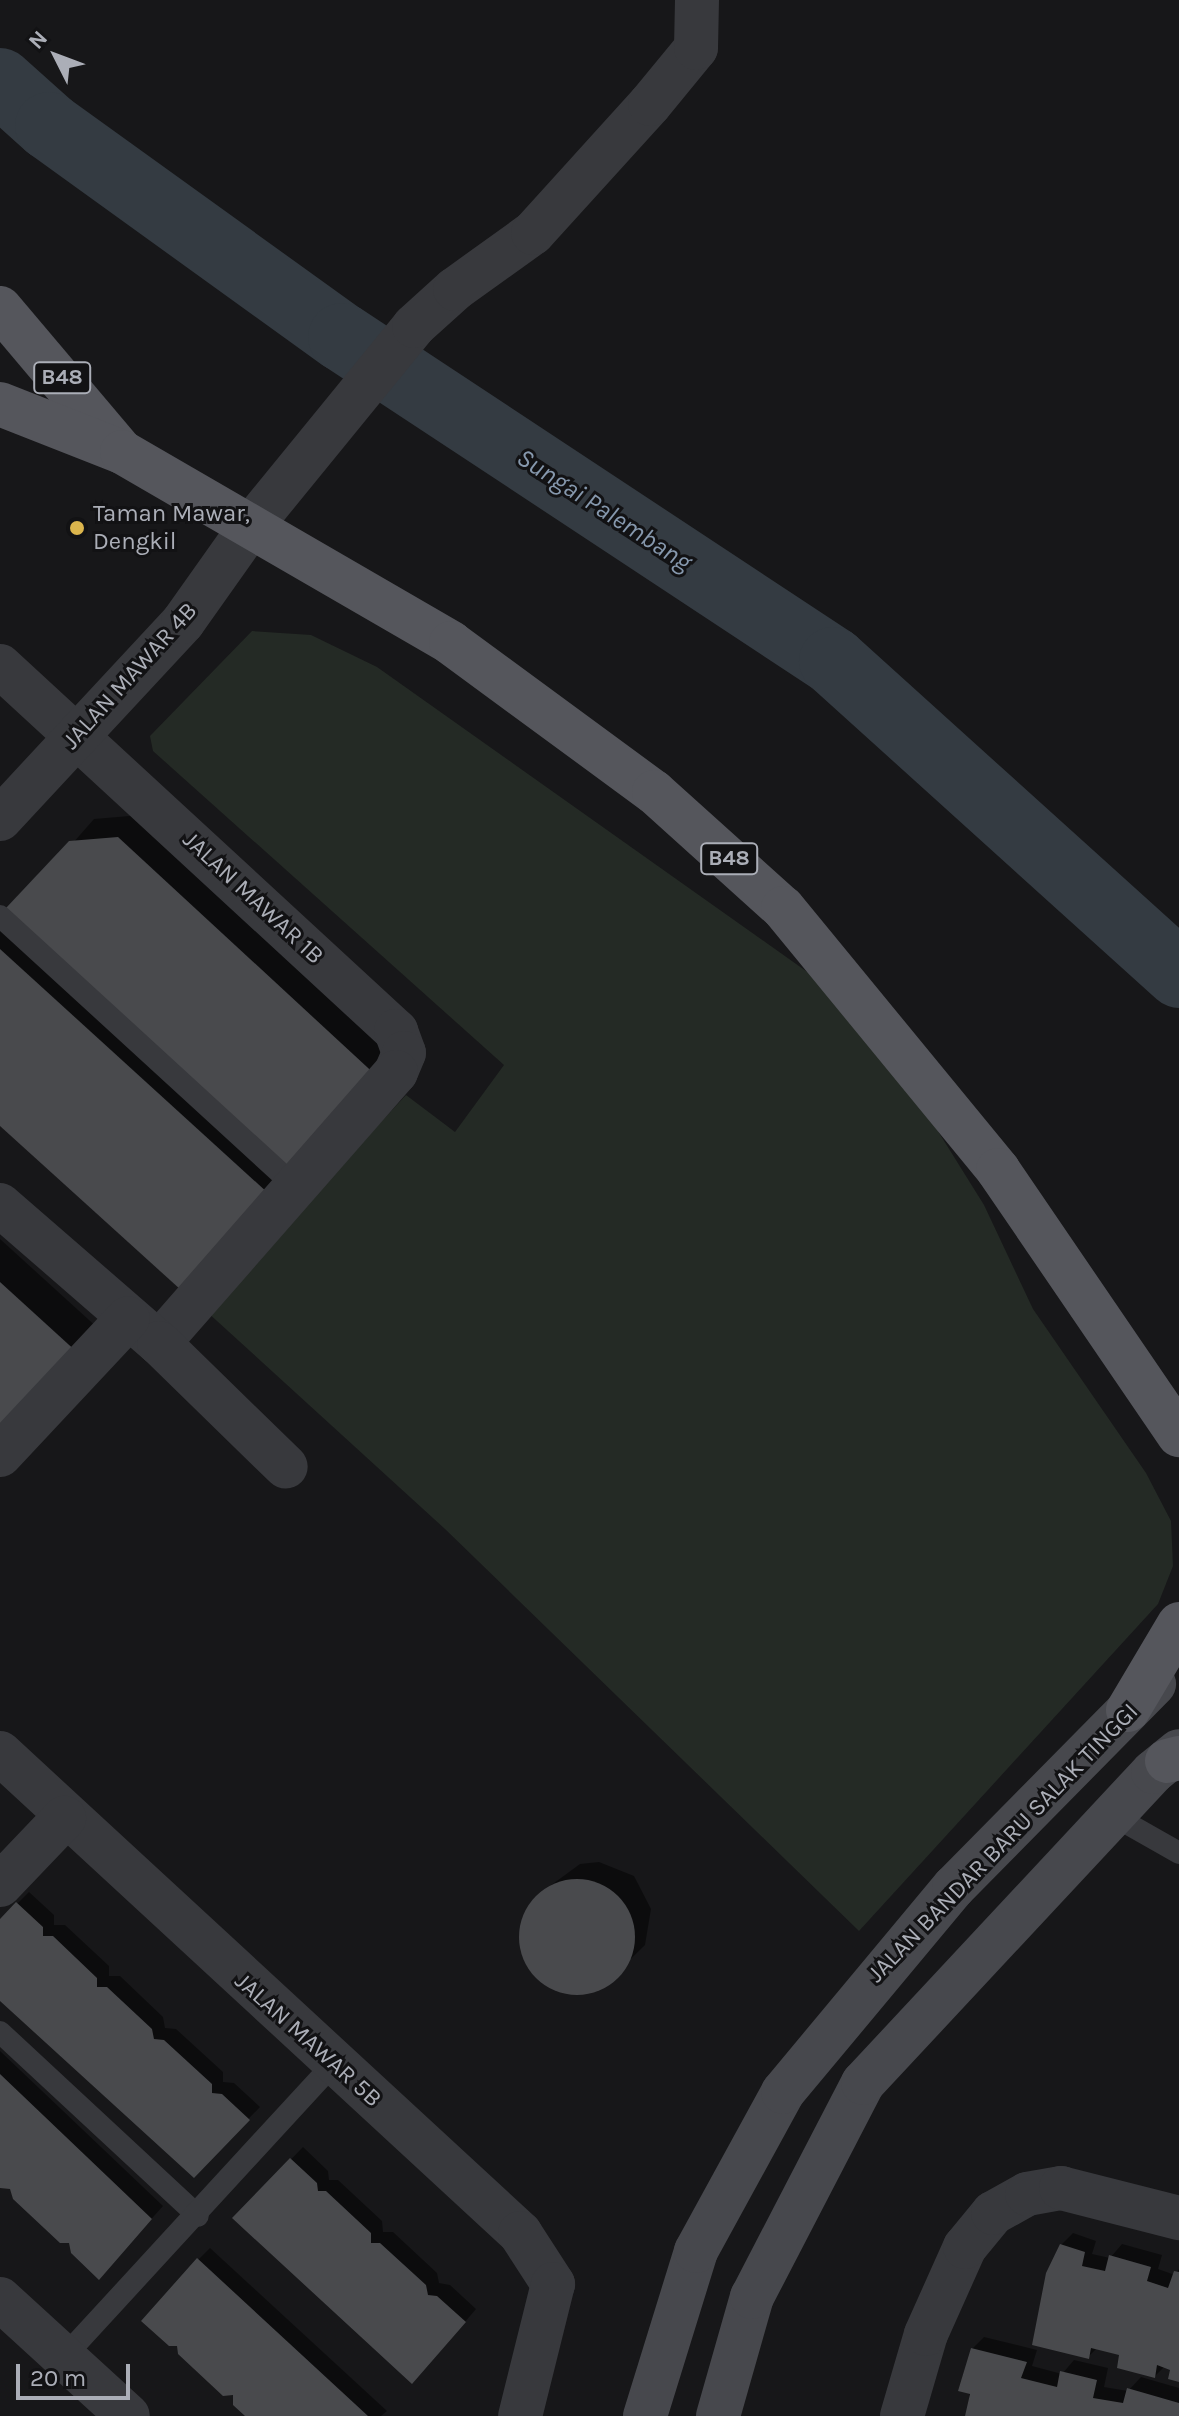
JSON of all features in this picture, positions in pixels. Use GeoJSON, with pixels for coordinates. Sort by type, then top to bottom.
{"type":"FeatureCollection","features":[{"type":"Feature","properties":{"kind":"main road","name":"B48"},"geometry":{"type":"LineString","coordinates":[[0,308],[122,452]]}},
{"type":"Feature","properties":{"kind":"main road","name":"B48"},"geometry":{"type":"LineString","coordinates":[[0,404],[122,452],[451,643],[654,792],[783,908],[998,1170],[1179,1435]]}},
{"type":"Feature","properties":{"kind":"main road"},"geometry":{"type":"LineString","coordinates":[[1128,1710],[1179,1624]]}},
{"type":"Feature","properties":{"kind":"main road","name":"JALAN BANDAR BARU SALAK TINGGI"},"geometry":{"type":"LineString","coordinates":[[645,2416],[696,2251],[783,2092],[954,1887],[1179,1659]]}},
{"type":"Feature","properties":{"kind":"main road"},"geometry":{"type":"LineString","coordinates":[[718,2416],[752,2297],[863,2083],[1114,1816],[1175,1757]]}},
{"type":"Feature","properties":{"kind":"street","name":"JALAN MAWAR 4B"},"geometry":{"type":"LineString","coordinates":[[0,819],[183,622],[251,526],[397,346],[455,289],[533,233],[650,104],[696,48],[697,0]]}},
{"type":"Feature","properties":{"kind":"street","name":"JALAN MAWAR 1B"},"geometry":{"type":"LineString","coordinates":[[0,666],[79,734],[396,1031],[404,1053],[396,1072],[294,1185]]}},
{"type":"Feature","properties":{"kind":"street"},"geometry":{"type":"LineString","coordinates":[[0,1455],[143,1331],[294,1185]]}},
{"type":"Feature","properties":{"kind":"street"},"geometry":{"type":"LineString","coordinates":[[0,1205],[143,1331],[286,1467]]}},
{"type":"Feature","properties":{"kind":"street","name":"JALAN MAWAR 5B"},"geometry":{"type":"LineString","coordinates":[[0,1753],[64,1818],[520,2233],[553,2284],[539,2356],[520,2416]]}},
{"type":"Feature","properties":{"kind":"street"},"geometry":{"type":"LineString","coordinates":[[0,1885],[64,1818]]}},
{"type":"Feature","properties":{"kind":"street"},"geometry":{"type":"LineString","coordinates":[[902,2416],[926,2334],[965,2247],[993,2213],[1027,2194],[1061,2188],[1179,2218]]}},
{"type":"Feature","properties":{"kind":"street"},"geometry":{"type":"LineString","coordinates":[[0,2299],[128,2416]]}},
{"type":"Feature","properties":{"kind":"lane"},"geometry":{"type":"LineString","coordinates":[[0,916],[294,1185]]}},
{"type":"Feature","properties":{"kind":"lane"},"geometry":{"type":"LineString","coordinates":[[1114,1816],[1179,1853]]}},
{"type":"Feature","properties":{"kind":"lane"},"geometry":{"type":"LineString","coordinates":[[0,2032],[198,2216]]}},
{"type":"Feature","properties":{"kind":"lane"},"geometry":{"type":"LineString","coordinates":[[63,2358],[198,2216],[334,2063]]}},
{"type":"Feature","properties":{"kind":"shaded area"},"geometry":{"type":"Polygon","coordinates":[[[252,631],[311,635],[377,667],[813,976],[931,1120],[984,1205],[1033,1309],[1146,1473],[1171,1521],[1173,1566],[1158,1604],[859,1931],[445,1529],[206,1311],[406,1095],[455,1132],[504,1065],[153,751],[150,736],[252,631]]]}},
{"type":"Feature","properties":{"kind":"building"},"geometry":{"type":"Polygon","coordinates":[[[118,837],[380,1079],[293,1173],[6,908],[69,841],[118,837]]]}},
{"type":"Feature","properties":{"kind":"building"},"geometry":{"type":"Polygon","coordinates":[[[0,949],[269,1194],[181,1290],[0,1126],[0,949]]]}},
{"type":"Feature","properties":{"kind":"building"},"geometry":{"type":"Polygon","coordinates":[[[0,1282],[79,1354],[0,1440],[0,1282]]]}},
{"type":"Feature","properties":{"kind":"building"},"geometry":{"type":"Polygon","coordinates":[[[577,1879],[599,1883],[618,1896],[631,1915],[635,1937],[631,1959],[618,1978],[599,1991],[577,1995],[555,1991],[536,1978],[523,1959],[519,1937],[523,1915],[536,1896],[555,1883],[577,1879]]]}},
{"type":"Feature","properties":{"kind":"building"},"geometry":{"type":"Polygon","coordinates":[[[16,1902],[43,1927],[43,1936],[53,1936],[97,1978],[97,1987],[107,1987],[152,2029],[154,2039],[164,2040],[212,2084],[212,2093],[222,2094],[250,2120],[194,2178],[0,2001],[0,1919],[16,1902]]]}},
{"type":"Feature","properties":{"kind":"building"},"geometry":{"type":"Polygon","coordinates":[[[0,2074],[152,2219],[99,2280],[71,2253],[69,2243],[60,2243],[13,2199],[10,2189],[0,2188],[0,2074]]]}},
{"type":"Feature","properties":{"kind":"building"},"geometry":{"type":"Polygon","coordinates":[[[290,2158],[317,2183],[318,2191],[326,2191],[371,2233],[371,2243],[380,2243],[426,2285],[428,2295],[437,2296],[466,2322],[412,2384],[232,2218],[290,2158]]]}},
{"type":"Feature","properties":{"kind":"building"},"geometry":{"type":"Polygon","coordinates":[[[1060,2244],[1085,2252],[1082,2266],[1105,2271],[1109,2255],[1151,2267],[1147,2281],[1168,2288],[1174,2271],[1179,2272],[1179,2382],[1168,2379],[1170,2370],[1157,2365],[1155,2378],[1117,2368],[1119,2355],[1091,2348],[1089,2359],[1032,2345],[1046,2273],[1060,2244]]]}},
{"type":"Feature","properties":{"kind":"building"},"geometry":{"type":"Polygon","coordinates":[[[197,2258],[368,2416],[245,2416],[233,2405],[233,2395],[223,2396],[178,2354],[177,2346],[169,2346],[141,2321],[197,2258]]]}},
{"type":"Feature","properties":{"kind":"building"},"geometry":{"type":"Polygon","coordinates":[[[971,2348],[1027,2362],[1021,2378],[1057,2387],[1060,2371],[1097,2380],[1093,2398],[1123,2403],[1127,2388],[1179,2403],[1179,2416],[965,2416],[970,2394],[958,2391],[971,2348]]]}},
{"type":"Feature","properties":{"kind":"waterway","name":"Sungai Palembang"},"geometry":{"type":"LineString","coordinates":[[0,82],[49,126],[342,337],[833,661],[1179,974]]}},
{"type":"Feature","properties":{"kind":"place","name":"Taman Mawar, Dengkil"},"geometry":{"type":"Point","coordinates":[77,528]}}]}
